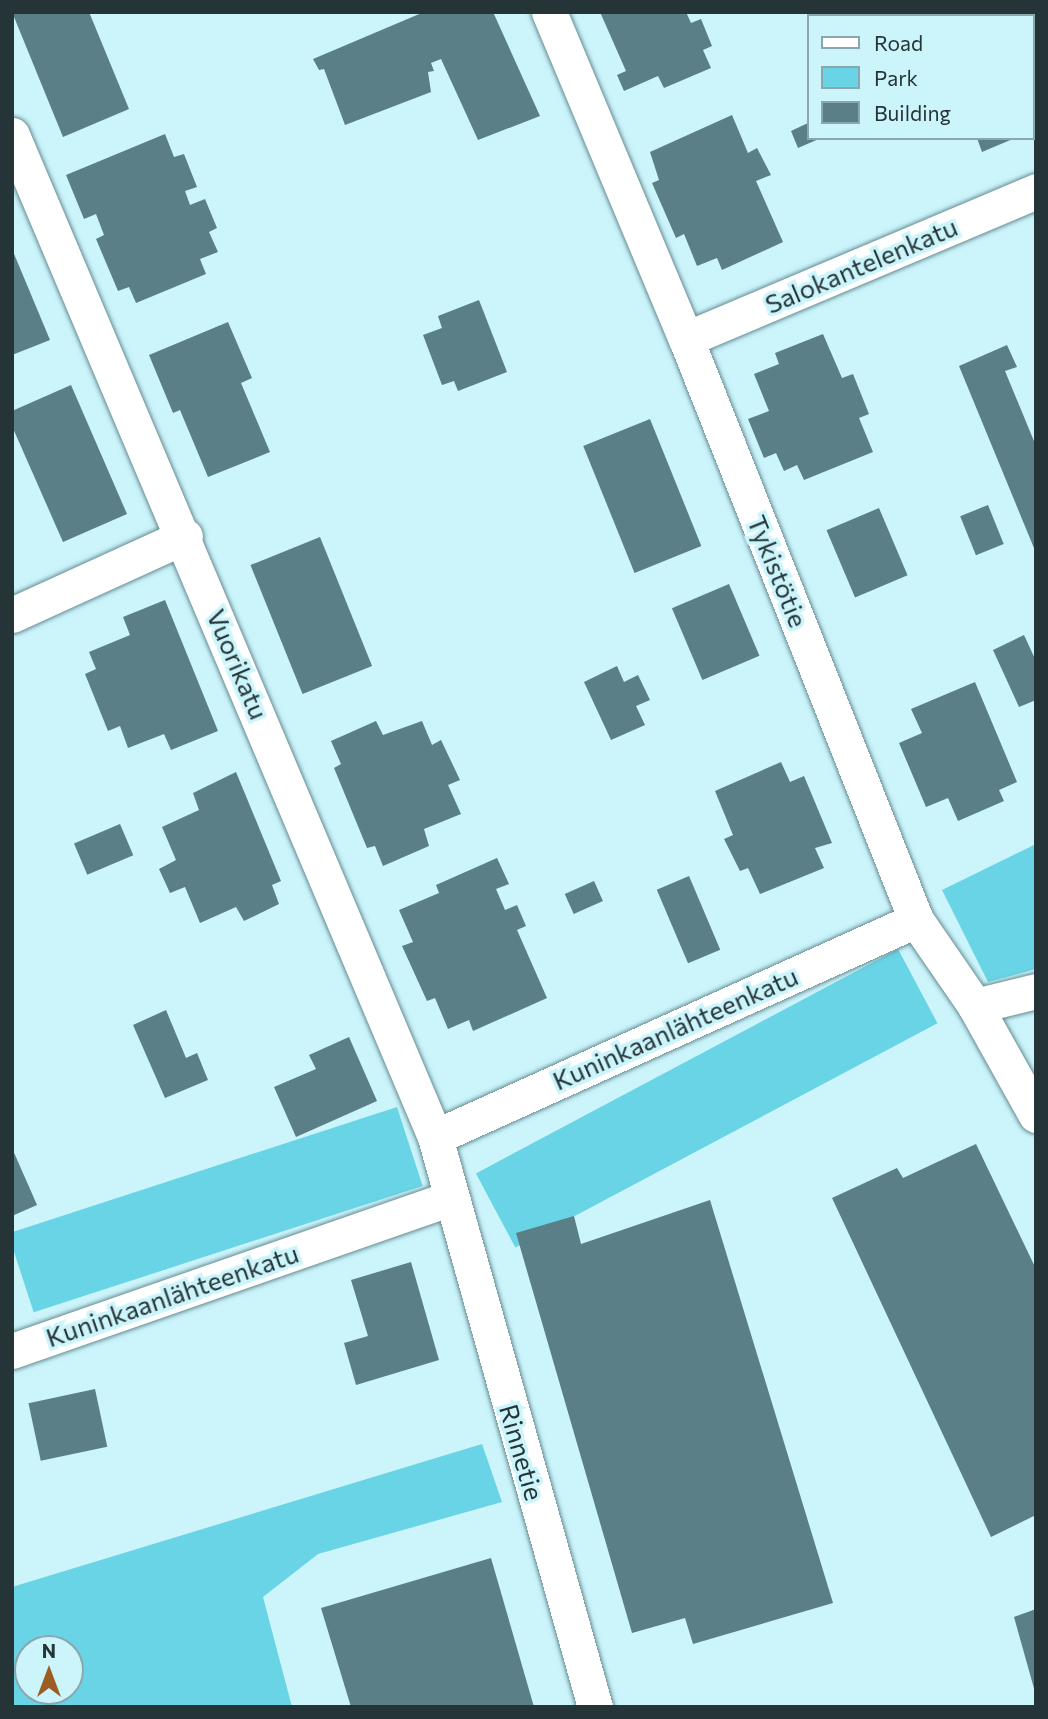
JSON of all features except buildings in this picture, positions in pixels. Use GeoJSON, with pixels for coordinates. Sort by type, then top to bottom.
{"type":"FeatureCollection","features":[{"type":"Feature","properties":{"kind":"street","name":"Tykistötie"},"geometry":{"type":"LineString","coordinates":[[549,12],[687,339],[916,920],[975,1006],[1036,1115]]}},
{"type":"Feature","properties":{"kind":"street","name":"Vuorikatu"},"geometry":{"type":"LineString","coordinates":[[12,135],[185,536],[435,1137],[451,1198]]}},
{"type":"Feature","properties":{"kind":"street","name":"Salokantelenkatu"},"geometry":{"type":"LineString","coordinates":[[687,339],[1036,191]]}},
{"type":"Feature","properties":{"kind":"street"},"geometry":{"type":"LineString","coordinates":[[12,615],[185,536]]}},
{"type":"Feature","properties":{"kind":"street","name":"Kuninkaanlähteenkatu"},"geometry":{"type":"LineString","coordinates":[[435,1137],[916,920]]}},
{"type":"Feature","properties":{"kind":"street"},"geometry":{"type":"LineString","coordinates":[[975,1006],[1036,991]]}},
{"type":"Feature","properties":{"kind":"street","name":"Kuninkaanlähteenkatu"},"geometry":{"type":"LineString","coordinates":[[12,1351],[451,1198]]}},
{"type":"Feature","properties":{"kind":"street","name":"Rinnetie"},"geometry":{"type":"LineString","coordinates":[[451,1198],[595,1707]]}},
{"type":"Feature","properties":{"kind":"green space"},"geometry":{"type":"Polygon","coordinates":[[[1036,844],[1036,969],[988,982],[942,890],[1036,844]]]}},
{"type":"Feature","properties":{"kind":"green space"},"geometry":{"type":"Polygon","coordinates":[[[898,949],[937,1023],[515,1248],[476,1173],[898,949]]]}},
{"type":"Feature","properties":{"kind":"green space"},"geometry":{"type":"Polygon","coordinates":[[[397,1107],[423,1186],[34,1312],[12,1246],[12,1232],[397,1107]]]}},
{"type":"Feature","properties":{"kind":"green space"},"geometry":{"type":"Polygon","coordinates":[[[482,1444],[502,1502],[318,1554],[263,1597],[292,1707],[12,1707],[12,1587],[482,1444]]]}}]}
